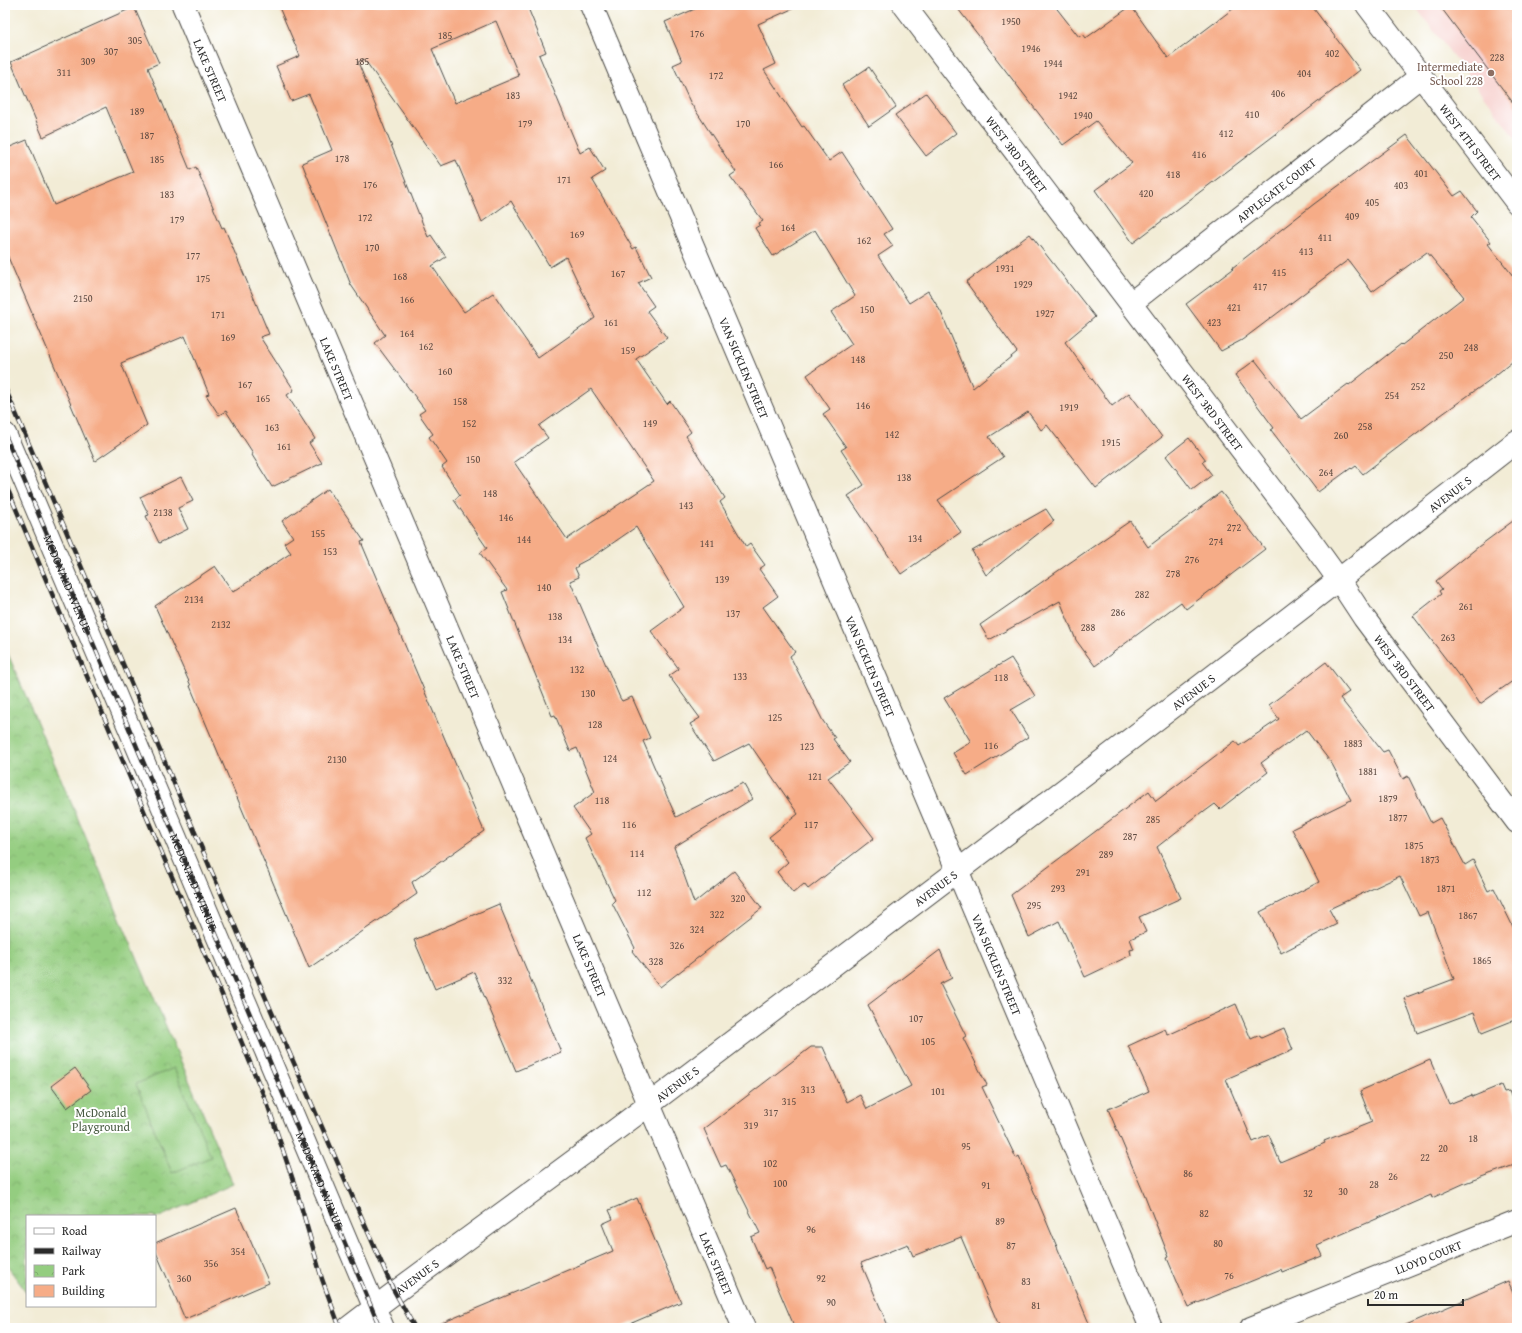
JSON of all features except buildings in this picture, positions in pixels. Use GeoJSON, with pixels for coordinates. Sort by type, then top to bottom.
{"type":"FeatureCollection","features":[{"type":"Feature","properties":{"kind":"street","name":"LAKE STREET"},"geometry":{"type":"LineString","coordinates":[[183,5],[648,1105],[744,1328]]}},
{"type":"Feature","properties":{"kind":"street","name":"VAN SICKLEN STREET"},"geometry":{"type":"LineString","coordinates":[[591,5],[956,871],[1151,1328]]}},
{"type":"Feature","properties":{"kind":"street","name":"WEST 3RD STREET"},"geometry":{"type":"LineString","coordinates":[[904,5],[1340,580],[1364,618],[1517,822]]}},
{"type":"Feature","properties":{"kind":"street","name":"WEST 4TH STREET"},"geometry":{"type":"LineString","coordinates":[[1367,5],[1517,203]]}},
{"type":"Feature","properties":{"kind":"street","name":"APPLEGATE COURT"},"geometry":{"type":"LineString","coordinates":[[1131,303],[1421,76]]}},
{"type":"Feature","properties":{"kind":"street","name":"MCDONALD AVENUE"},"geometry":{"type":"LineString","coordinates":[[5,434],[383,1328]]}},
{"type":"Feature","properties":{"kind":"street","name":"AVENUE S"},"geometry":{"type":"LineString","coordinates":[[348,1328],[648,1105],[1340,580],[1517,441]]}},
{"type":"Feature","properties":{"kind":"street","name":"LLOYD COURT"},"geometry":{"type":"LineString","coordinates":[[1251,1328],[1517,1221]]}},
{"type":"Feature","properties":{"kind":"shaded area","name":"Intermediate School 228"},"geometry":{"type":"Polygon","coordinates":[[[1414,5],[1517,5],[1517,140],[1414,5]]]}},
{"type":"Feature","properties":{"kind":"green space","name":"McDonald Playground"},"geometry":{"type":"Polygon","coordinates":[[[5,647],[233,1184],[156,1219],[156,1215],[26,1215],[26,1292],[5,1263],[5,647]]]}},
{"type":"Feature","properties":{"kind":"green space"},"geometry":{"type":"Polygon","coordinates":[[[174,1068],[211,1157],[172,1173],[136,1084],[174,1068]]]}},
{"type":"Feature","properties":{"kind":"railway"},"geometry":{"type":"LineString","coordinates":[[5,388],[279,1029],[393,1289],[415,1328]]}},
{"type":"Feature","properties":{"kind":"railway"},"geometry":{"type":"LineString","coordinates":[[5,435],[260,1038],[380,1328]]}},
{"type":"Feature","properties":{"kind":"railway"},"geometry":{"type":"LineString","coordinates":[[5,483],[268,1106],[297,1192],[322,1279],[340,1328]]}},
{"type":"Feature","properties":{"kind":"place","name":"Intermediate School 228"},"geometry":{"type":"Point","coordinates":[1491,73]}}]}
